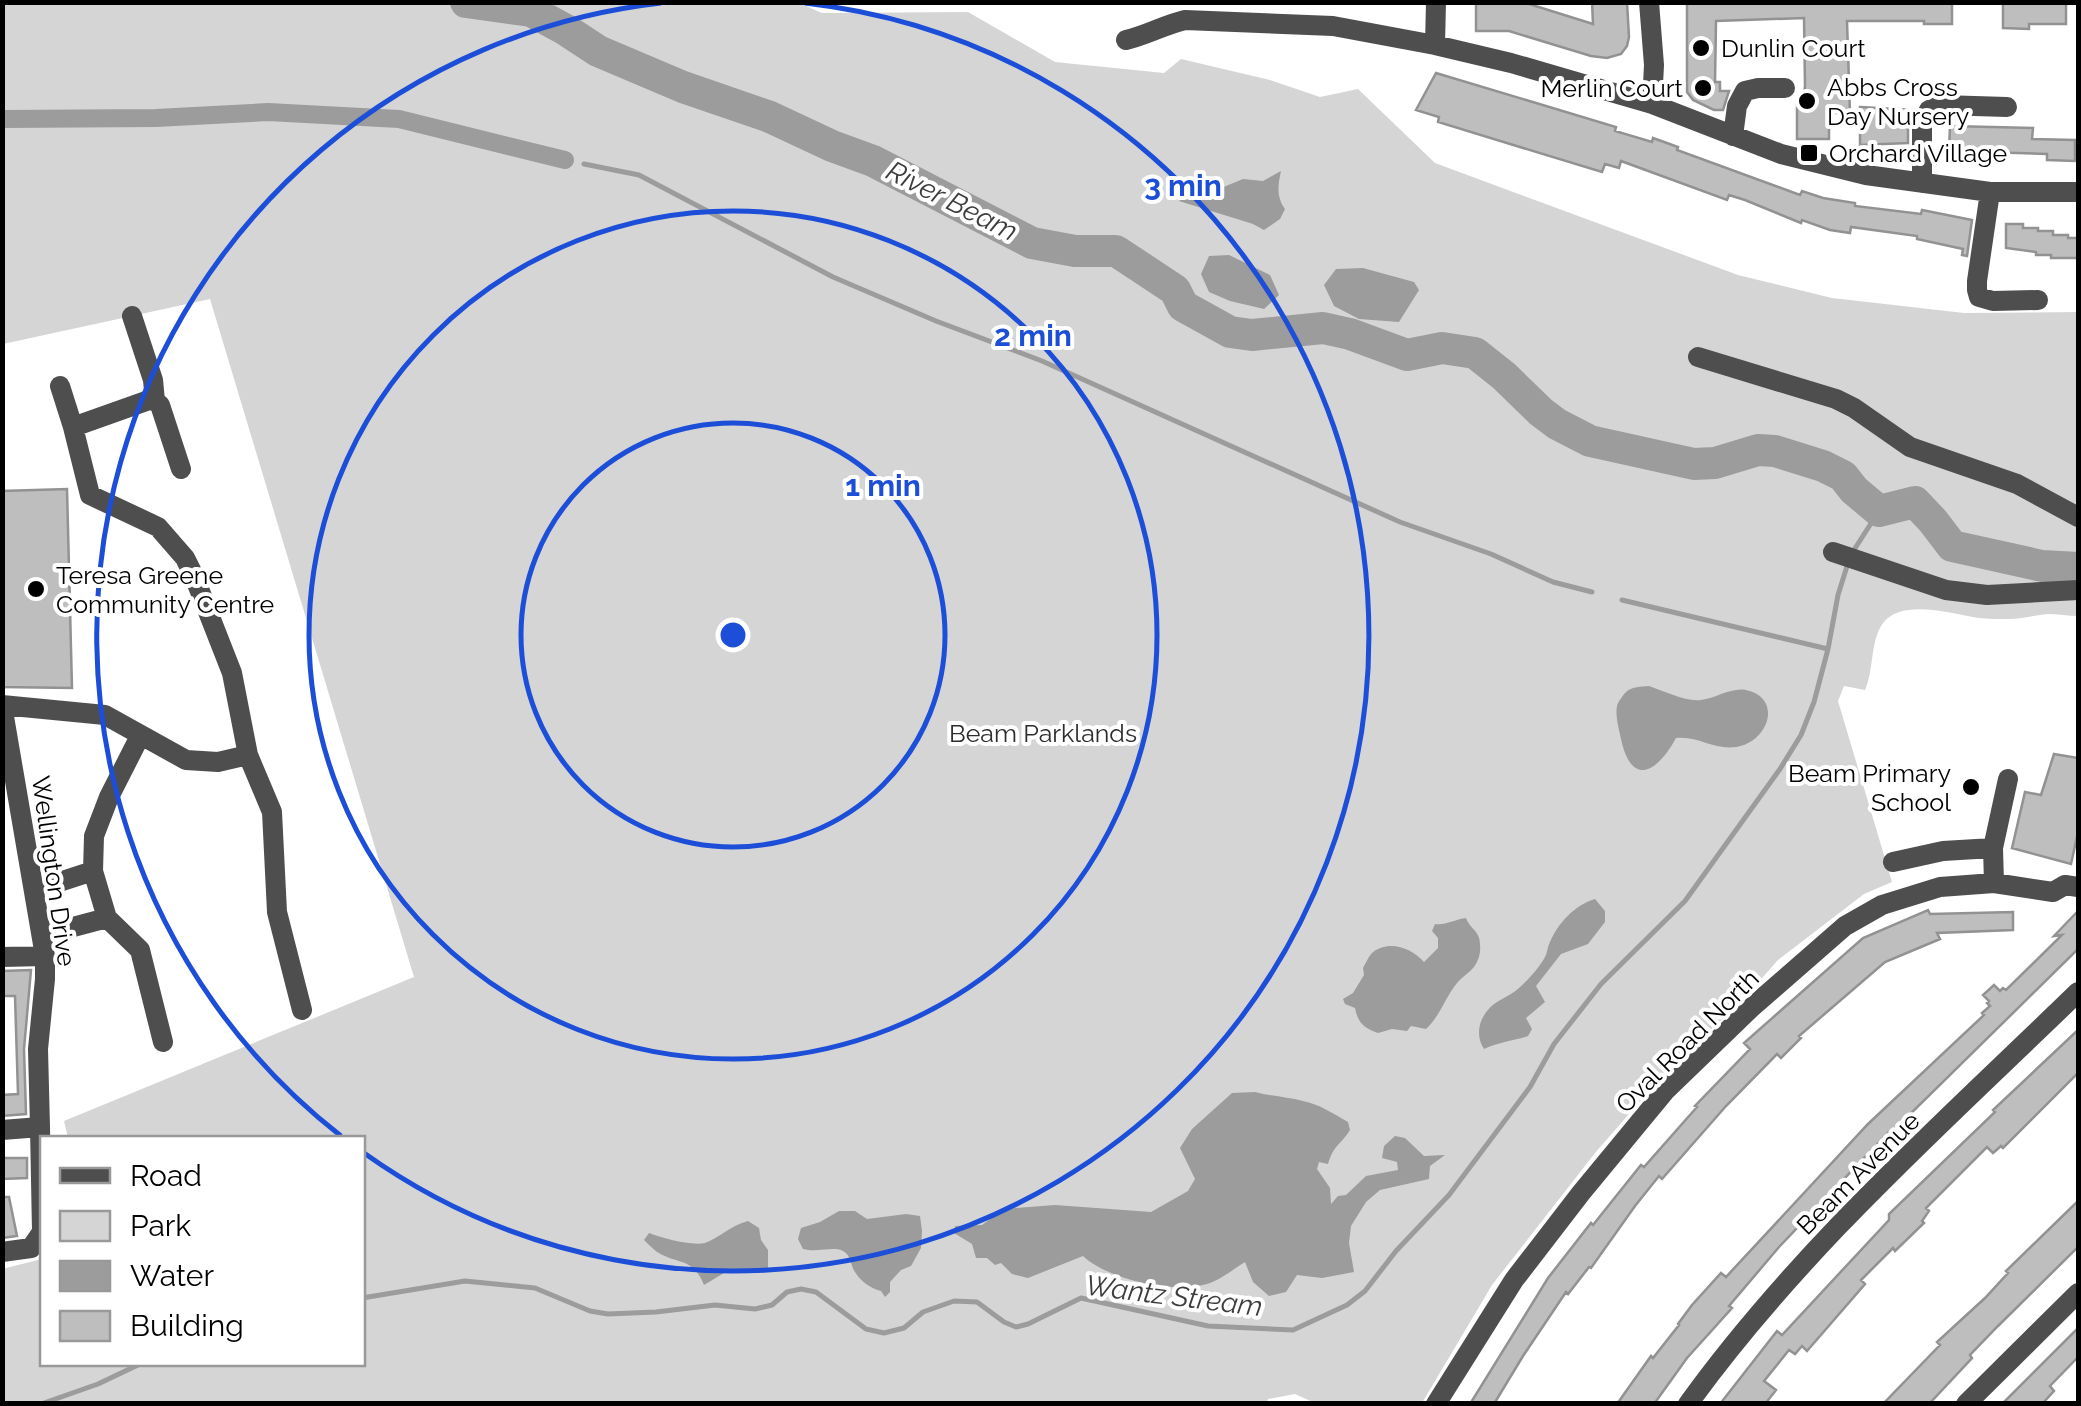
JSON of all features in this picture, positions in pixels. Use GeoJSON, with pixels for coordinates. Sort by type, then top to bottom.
{"type":"FeatureCollection","features":[{"type":"Feature","properties":{"kind":"street"},"geometry":{"type":"LineString","coordinates":[[1435,44],[1436,2]]}},
{"type":"Feature","properties":{"kind":"street"},"geometry":{"type":"LineString","coordinates":[[1649,2],[1654,65],[1652,104]]}},
{"type":"Feature","properties":{"kind":"street"},"geometry":{"type":"LineString","coordinates":[[1126,40],[1185,20],[1333,26],[1435,44],[1511,63],[1652,104],[1816,164],[1990,192],[2078,192]]}},
{"type":"Feature","properties":{"kind":"street"},"geometry":{"type":"LineString","coordinates":[[1733,136],[1737,106],[1746,91],[1785,88]]}},
{"type":"Feature","properties":{"kind":"street"},"geometry":{"type":"LineString","coordinates":[[1922,184],[1922,125],[1929,110],[1942,106],[2007,108]]}},
{"type":"Feature","properties":{"kind":"street"},"geometry":{"type":"LineString","coordinates":[[1990,192],[1976,290],[1980,297],[1993,301],[2038,300]]}},
{"type":"Feature","properties":{"kind":"street"},"geometry":{"type":"LineString","coordinates":[[132,316],[153,380],[155,401]]}},
{"type":"Feature","properties":{"kind":"street"},"geometry":{"type":"LineString","coordinates":[[1698,358],[1836,399],[1910,446],[2017,484],[2078,517]]}},
{"type":"Feature","properties":{"kind":"street"},"geometry":{"type":"LineString","coordinates":[[60,386],[90,496],[158,526],[185,558],[232,673],[248,755],[272,812],[277,912],[302,1010]]}},
{"type":"Feature","properties":{"kind":"street"},"geometry":{"type":"LineString","coordinates":[[73,426],[155,401],[160,405],[181,470]]}},
{"type":"Feature","properties":{"kind":"street"},"geometry":{"type":"LineString","coordinates":[[1833,552],[1946,590],[1987,595],[2078,590]]}},
{"type":"Feature","properties":{"kind":"street"},"geometry":{"type":"LineString","coordinates":[[2,705],[105,714],[186,760],[218,762],[248,755]]}},
{"type":"Feature","properties":{"kind":"street","name":"Wellington Drive"},"geometry":{"type":"LineString","coordinates":[[2,705],[44,956],[38,1050],[40,1136]]}},
{"type":"Feature","properties":{"kind":"street"},"geometry":{"type":"LineString","coordinates":[[140,736],[108,797],[94,836],[93,872],[106,918],[140,950],[163,1042]]}},
{"type":"Feature","properties":{"kind":"street"},"geometry":{"type":"LineString","coordinates":[[1994,883],[1993,848],[2008,779]]}},
{"type":"Feature","properties":{"kind":"street"},"geometry":{"type":"LineString","coordinates":[[1893,862],[1943,851],[1993,848]]}},
{"type":"Feature","properties":{"kind":"street"},"geometry":{"type":"LineString","coordinates":[[50,885],[93,872]]}},
{"type":"Feature","properties":{"kind":"street","name":"Oval Road North"},"geometry":{"type":"LineString","coordinates":[[1436,1404],[1514,1280],[1666,1090],[1751,1008],[1845,926],[1882,906],[1940,886],[1994,883],[2053,892],[2065,885],[2078,887]]}},
{"type":"Feature","properties":{"kind":"street"},"geometry":{"type":"LineString","coordinates":[[58,931],[106,918]]}},
{"type":"Feature","properties":{"kind":"street"},"geometry":{"type":"LineString","coordinates":[[2,957],[44,956]]}},
{"type":"Feature","properties":{"kind":"street","name":"Beam Avenue"},"geometry":{"type":"LineString","coordinates":[[1688,1404],[1830,1232],[2078,992]]}},
{"type":"Feature","properties":{"kind":"street"},"geometry":{"type":"LineString","coordinates":[[2,1130],[40,1127]]}},
{"type":"Feature","properties":{"kind":"street","name":"Wellington Drive"},"geometry":{"type":"LineString","coordinates":[[2,1252],[30,1248],[40,1235]]}},
{"type":"Feature","properties":{"kind":"street"},"geometry":{"type":"LineString","coordinates":[[1966,1404],[2078,1294]]}},
{"type":"Feature","properties":{"kind":"green space","name":"Beam Parklands"},"geometry":{"type":"Polygon","coordinates":[[[797,2],[822,13],[968,12],[1055,62],[1164,73],[1181,59],[1270,80],[1320,97],[1358,89],[1435,163],[1738,275],[1832,298],[1964,313],[2078,312],[2078,616],[2048,614],[1990,619],[1915,609],[1892,615],[1883,623],[1865,690],[1844,686],[1838,701],[1892,882],[1864,894],[1778,960],[1741,1002],[1668,1069],[1595,1153],[1492,1285],[1422,1403],[1315,1403],[1295,1394],[1268,1399],[1266,1404],[3,1403],[2,1269],[40,1260],[40,1366],[365,1366],[365,1136],[68,1136],[64,1121],[414,977],[210,299],[3,344],[3,3],[797,2]]]}},
{"type":"Feature","properties":{"kind":"water"},"geometry":{"type":"Polygon","coordinates":[[[1281,171],[1279,195],[1285,209],[1280,219],[1264,230],[1179,201],[1243,179],[1263,181],[1281,171]]]}},
{"type":"Feature","properties":{"kind":"water"},"geometry":{"type":"Polygon","coordinates":[[[1229,255],[1270,275],[1279,295],[1264,309],[1209,292],[1201,274],[1209,256],[1229,255]]]}},
{"type":"Feature","properties":{"kind":"water"},"geometry":{"type":"Polygon","coordinates":[[[1363,268],[1414,282],[1419,290],[1399,322],[1359,319],[1334,306],[1324,285],[1336,269],[1363,268]]]}},
{"type":"Feature","properties":{"kind":"water"},"geometry":{"type":"Polygon","coordinates":[[[1649,686],[1695,700],[1746,690],[1764,700],[1768,716],[1760,733],[1744,745],[1717,746],[1676,738],[1654,766],[1638,769],[1626,755],[1617,706],[1629,690],[1649,686]]]}},
{"type":"Feature","properties":{"kind":"water"},"geometry":{"type":"Polygon","coordinates":[[[1595,899],[1605,911],[1605,922],[1588,944],[1561,954],[1536,986],[1545,1002],[1526,1018],[1532,1029],[1528,1036],[1484,1049],[1479,1030],[1487,1011],[1533,974],[1562,922],[1595,899]]]}},
{"type":"Feature","properties":{"kind":"water"},"geometry":{"type":"Polygon","coordinates":[[[1466,918],[1480,940],[1478,959],[1426,1029],[1411,1026],[1407,1031],[1392,1029],[1378,1033],[1362,1024],[1355,1008],[1343,999],[1353,993],[1372,953],[1385,947],[1400,947],[1424,962],[1438,948],[1438,938],[1432,931],[1435,924],[1466,918]]]}},
{"type":"Feature","properties":{"kind":"water"},"geometry":{"type":"Polygon","coordinates":[[[1255,1092],[1309,1102],[1348,1122],[1350,1130],[1328,1164],[1319,1162],[1317,1169],[1330,1188],[1331,1204],[1366,1176],[1398,1170],[1397,1162],[1382,1158],[1384,1146],[1395,1136],[1405,1138],[1424,1156],[1445,1155],[1430,1166],[1429,1179],[1380,1190],[1366,1202],[1351,1226],[1349,1243],[1354,1272],[1322,1278],[1297,1275],[1286,1292],[1269,1296],[1253,1282],[1245,1262],[1214,1281],[1190,1287],[1140,1282],[1107,1271],[1083,1256],[1028,1278],[1012,1274],[1001,1263],[995,1265],[987,1258],[976,1258],[972,1244],[954,1233],[955,1226],[982,1225],[1015,1208],[1055,1205],[1151,1212],[1188,1191],[1195,1179],[1180,1148],[1192,1129],[1232,1093],[1255,1092]]]}},
{"type":"Feature","properties":{"kind":"water"},"geometry":{"type":"Polygon","coordinates":[[[839,1211],[855,1211],[867,1219],[920,1216],[921,1248],[911,1266],[890,1282],[890,1292],[885,1297],[860,1278],[843,1251],[803,1249],[798,1239],[801,1228],[839,1211]]]}},
{"type":"Feature","properties":{"kind":"water"},"geometry":{"type":"Polygon","coordinates":[[[748,1221],[759,1228],[768,1250],[768,1268],[758,1273],[724,1273],[704,1285],[690,1266],[657,1252],[644,1240],[649,1233],[705,1243],[748,1221]]]}},
{"type":"Feature","properties":{"kind":"building"},"geometry":{"type":"Polygon","coordinates":[[[1476,2],[1526,3],[1593,24],[1592,2],[1627,2],[1627,46],[1621,54],[1607,58],[1509,31],[1476,31],[1476,2]]]}},
{"type":"Feature","properties":{"kind":"building"},"geometry":{"type":"Polygon","coordinates":[[[1687,2],[1952,2],[1952,24],[1847,21],[1850,113],[1829,113],[1829,139],[1797,139],[1797,102],[1803,102],[1805,86],[1804,18],[1716,21],[1715,82],[1720,82],[1720,91],[1729,91],[1723,110],[1714,110],[1693,100],[1687,92],[1687,2]]]}},
{"type":"Feature","properties":{"kind":"building"},"geometry":{"type":"Polygon","coordinates":[[[2003,2],[2066,2],[2066,24],[2003,28],[2003,2]]]}},
{"type":"Feature","properties":{"kind":"building"},"geometry":{"type":"Polygon","coordinates":[[[1436,73],[1616,127],[1615,131],[1652,142],[1653,138],[1800,195],[1802,191],[1855,206],[1921,214],[1922,210],[1972,220],[1967,256],[1962,255],[1963,249],[1917,236],[1851,227],[1850,233],[1802,220],[1801,223],[1745,200],[1729,195],[1727,200],[1621,161],[1619,168],[1605,164],[1602,172],[1438,122],[1439,117],[1416,110],[1436,73]]]}},
{"type":"Feature","properties":{"kind":"building"},"geometry":{"type":"Polygon","coordinates":[[[1860,107],[1914,110],[1908,124],[1908,143],[1860,145],[1860,107]]]}},
{"type":"Feature","properties":{"kind":"building"},"geometry":{"type":"Polygon","coordinates":[[[1950,126],[2033,128],[2032,139],[2075,140],[2075,161],[2047,160],[2047,154],[1949,151],[1950,126]]]}},
{"type":"Feature","properties":{"kind":"building"},"geometry":{"type":"Polygon","coordinates":[[[2006,224],[2023,224],[2023,228],[2078,238],[2078,258],[2051,258],[2006,248],[2006,224]]]}},
{"type":"Feature","properties":{"kind":"building","name":"Teresa Greene Community Centre"},"geometry":{"type":"Polygon","coordinates":[[[67,489],[72,688],[2,687],[2,491],[67,489]]]}},
{"type":"Feature","properties":{"kind":"building","name":"Beam Primary School"},"geometry":{"type":"Polygon","coordinates":[[[2054,754],[2078,758],[2078,832],[2071,864],[2012,848],[2025,792],[2041,795],[2054,754]]]}},
{"type":"Feature","properties":{"kind":"building"},"geometry":{"type":"Polygon","coordinates":[[[1928,910],[1930,914],[2013,912],[2013,930],[1937,933],[1940,939],[1885,962],[1799,1036],[1781,1058],[1777,1054],[1662,1179],[1659,1176],[1591,1268],[1566,1292],[1494,1404],[1470,1404],[1548,1278],[1641,1165],[1644,1167],[1750,1049],[1744,1043],[1863,938],[1928,910]]]}},
{"type":"Feature","properties":{"kind":"building"},"geometry":{"type":"Polygon","coordinates":[[[2078,911],[2078,949],[1888,1133],[1779,1247],[1654,1404],[1617,1404],[1651,1356],[1721,1273],[1726,1277],[1868,1124],[1984,1015],[1990,1006],[1983,995],[1994,985],[2000,991],[2006,990],[2062,935],[2054,936],[2078,911]]]}},
{"type":"Feature","properties":{"kind":"building"},"geometry":{"type":"Polygon","coordinates":[[[31,970],[24,1049],[26,1114],[2,1116],[2,1095],[18,1094],[15,996],[2,996],[2,971],[31,970]]]}},
{"type":"Feature","properties":{"kind":"building"},"geometry":{"type":"Polygon","coordinates":[[[2078,1030],[2078,1073],[2003,1148],[1993,1153],[1987,1147],[1926,1208],[1929,1211],[1924,1223],[1861,1280],[1865,1284],[1807,1351],[1802,1346],[1795,1354],[1789,1350],[1764,1381],[1776,1390],[1765,1404],[1720,1404],[1777,1331],[1782,1335],[1889,1220],[1889,1214],[2078,1030]]]}},
{"type":"Feature","properties":{"kind":"building"},"geometry":{"type":"Polygon","coordinates":[[[2,1158],[27,1158],[27,1178],[2,1179],[2,1158]]]}},
{"type":"Feature","properties":{"kind":"building"},"geometry":{"type":"Polygon","coordinates":[[[2,1197],[9,1197],[17,1236],[2,1238],[2,1197]]]}},
{"type":"Feature","properties":{"kind":"building"},"geometry":{"type":"Polygon","coordinates":[[[2078,1201],[2078,1247],[1970,1355],[1972,1358],[1929,1404],[1883,1404],[1940,1345],[1937,1342],[2078,1201]]]}},
{"type":"Feature","properties":{"kind":"building"},"geometry":{"type":"Polygon","coordinates":[[[2078,1328],[2078,1357],[2050,1386],[2054,1391],[2042,1404],[2002,1404],[2078,1328]]]}},
{"type":"Feature","properties":{"kind":"waterway","name":"River Beam"},"geometry":{"type":"LineString","coordinates":[[466,2],[531,11],[598,51],[873,161],[1032,243],[1075,251],[1116,251],[1175,290],[1183,306],[1230,332],[1252,335],[1323,328],[1407,355],[1442,348],[1475,353],[1541,412],[1590,441],[1694,464],[1715,463],[1758,450],[1775,451],[1843,476],[1879,511],[1915,502],[1952,546],[2042,566],[2078,568]]}},
{"type":"Feature","properties":{"kind":"waterway"},"geometry":{"type":"LineString","coordinates":[[2,119],[156,118],[268,112],[399,119],[565,160]]}},
{"type":"Feature","properties":{"kind":"waterway"},"geometry":{"type":"LineString","coordinates":[[584,164],[639,175],[833,277],[1042,361],[1400,522],[1491,554],[1553,582],[1592,592]]}},
{"type":"Feature","properties":{"kind":"waterway","name":"Wantz Stream"},"geometry":{"type":"LineString","coordinates":[[1852,553],[1879,511]]}},
{"type":"Feature","properties":{"kind":"waterway","name":"Wantz Stream"},"geometry":{"type":"LineString","coordinates":[[365,1298],[465,1281],[535,1288],[590,1311],[608,1314],[715,1305],[755,1309],[772,1305],[787,1292],[801,1289],[816,1292],[866,1329],[884,1333],[904,1328],[923,1312],[954,1301],[977,1302],[1016,1327],[1081,1298],[1208,1326],[1293,1330],[1347,1305],[1365,1291],[1396,1251],[1449,1195],[1530,1087],[1554,1044],[1601,984],[1685,901],[1780,769],[1801,735],[1814,702],[1848,563]]}},
{"type":"Feature","properties":{"kind":"waterway"},"geometry":{"type":"LineString","coordinates":[[1622,600],[1828,649]]}},
{"type":"Feature","properties":{"kind":"waterway","name":"Wantz Stream"},"geometry":{"type":"LineString","coordinates":[[41,1404],[136,1366]]}},
{"type":"Feature","properties":{"kind":"place","name":"Dunlin Court"},"geometry":{"type":"Point","coordinates":[1701,48]}},
{"type":"Feature","properties":{"kind":"place","name":"Merlin Court"},"geometry":{"type":"Point","coordinates":[1703,88]}},
{"type":"Feature","properties":{"kind":"place","name":"Abbs Cross Day Nursery"},"geometry":{"type":"Point","coordinates":[1807,101]}},
{"type":"Feature","properties":{"kind":"place","name":"Orchard Village"},"geometry":{"type":"Point","coordinates":[1809,153]}},
{"type":"Feature","properties":{"kind":"place","name":"Teresa Greene Community Centre"},"geometry":{"type":"Point","coordinates":[36,589]}},
{"type":"Feature","properties":{"kind":"place","name":"Beam Primary School"},"geometry":{"type":"Point","coordinates":[1971,787]}}]}
